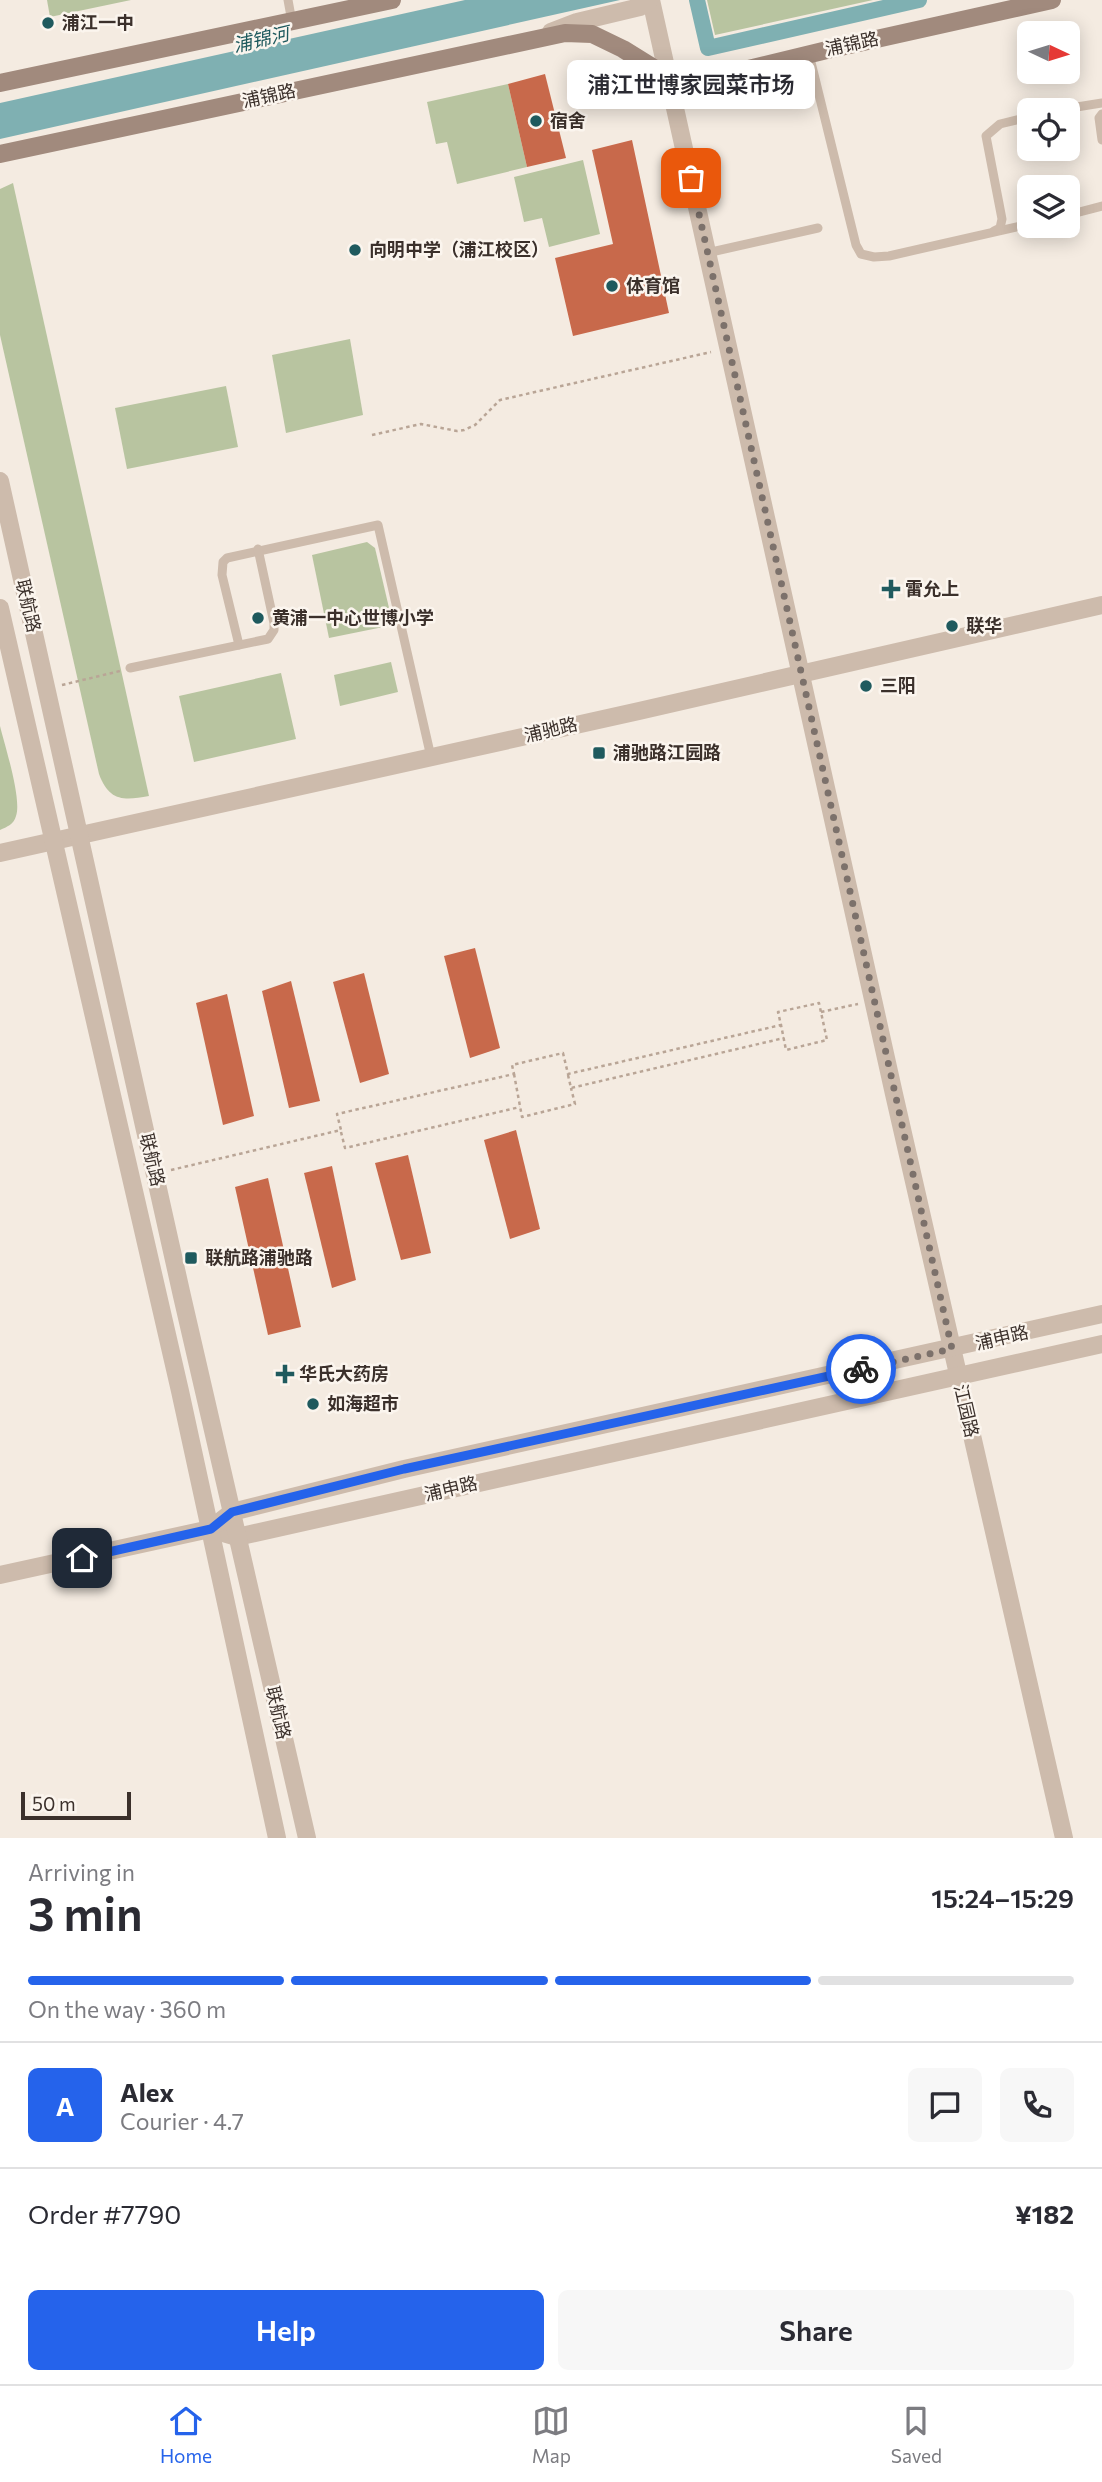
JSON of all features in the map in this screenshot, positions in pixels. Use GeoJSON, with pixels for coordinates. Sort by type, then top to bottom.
{"type":"FeatureCollection","features":[{"type":"Feature","properties":{"kind":"main road"},"geometry":{"type":"LineString","coordinates":[[0,83],[392,0]]}},
{"type":"Feature","properties":{"kind":"main road","name":"浦锦路"},"geometry":{"type":"LineString","coordinates":[[0,154],[565,33],[592,34],[623,49],[668,77],[694,82],[1052,0]]}},
{"type":"Feature","properties":{"kind":"street","name":"浦锦路"},"geometry":{"type":"LineString","coordinates":[[538,37],[577,22],[640,7],[650,0]]}},
{"type":"Feature","properties":{"kind":"street","name":"江园路"},"geometry":{"type":"LineString","coordinates":[[650,0],[958,1378],[1064,1838]]}},
{"type":"Feature","properties":{"kind":"street","name":"联航路"},"geometry":{"type":"LineString","coordinates":[[0,481],[307,1838]]}},
{"type":"Feature","properties":{"kind":"street","name":"浦驰路"},"geometry":{"type":"LineString","coordinates":[[0,853],[1102,606]]}},
{"type":"Feature","properties":{"kind":"street","name":"联航路"},"geometry":{"type":"LineString","coordinates":[[0,608],[108,1069],[277,1838]]}},
{"type":"Feature","properties":{"kind":"street","name":"浦申路"},"geometry":{"type":"LineString","coordinates":[[0,1575],[211,1529],[232,1512],[404,1469],[1102,1314]]}},
{"type":"Feature","properties":{"kind":"street","name":"浦申路"},"geometry":{"type":"LineString","coordinates":[[211,1529],[237,1537],[1102,1344]]}},
{"type":"Feature","properties":{"kind":"lane"},"geometry":{"type":"LineString","coordinates":[[288,0],[292,22]]}},
{"type":"Feature","properties":{"kind":"lane"},"geometry":{"type":"LineString","coordinates":[[809,54],[856,245],[861,254],[889,256],[1017,227]]}},
{"type":"Feature","properties":{"kind":"lane"},"geometry":{"type":"LineString","coordinates":[[1080,106],[1102,103]]}},
{"type":"Feature","properties":{"kind":"lane"},"geometry":{"type":"LineString","coordinates":[[1102,114],[1099,125],[1102,140]]}},
{"type":"Feature","properties":{"kind":"lane"},"geometry":{"type":"LineString","coordinates":[[993,232],[1000,228],[1002,219],[986,136],[1000,124],[1017,120]]}},
{"type":"Feature","properties":{"kind":"lane"},"geometry":{"type":"LineString","coordinates":[[1080,212],[1102,206]]}},
{"type":"Feature","properties":{"kind":"lane"},"geometry":{"type":"LineString","coordinates":[[707,253],[818,228]]}},
{"type":"Feature","properties":{"kind":"lane"},"geometry":{"type":"LineString","coordinates":[[239,645],[222,575],[223,562],[233,555],[258,549],[378,525],[431,757]]}},
{"type":"Feature","properties":{"kind":"lane"},"geometry":{"type":"LineString","coordinates":[[130,668],[268,639],[274,630],[258,549]]}},
{"type":"Feature","properties":{"kind":"path"},"geometry":{"type":"LineString","coordinates":[[372,435],[421,424],[464,430],[475,425],[500,400],[728,348]]}},
{"type":"Feature","properties":{"kind":"path"},"geometry":{"type":"LineString","coordinates":[[46,689],[130,668]]}},
{"type":"Feature","properties":{"kind":"path"},"geometry":{"type":"LineString","coordinates":[[819,1003],[827,1040],[786,1050],[781,1025],[778,1012],[819,1003]]}},
{"type":"Feature","properties":{"kind":"path"},"geometry":{"type":"LineString","coordinates":[[821,1012],[861,1003]]}},
{"type":"Feature","properties":{"kind":"path"},"geometry":{"type":"LineString","coordinates":[[568,1074],[781,1025]]}},
{"type":"Feature","properties":{"kind":"path"},"geometry":{"type":"LineString","coordinates":[[571,1088],[784,1038]]}},
{"type":"Feature","properties":{"kind":"path"},"geometry":{"type":"LineString","coordinates":[[563,1053],[575,1104],[522,1118],[514,1074],[512,1065],[563,1053]]}},
{"type":"Feature","properties":{"kind":"path"},"geometry":{"type":"LineString","coordinates":[[514,1074],[337,1114],[345,1148],[520,1107]]}},
{"type":"Feature","properties":{"kind":"path"},"geometry":{"type":"LineString","coordinates":[[155,1174],[341,1130]]}},
{"type":"Feature","properties":{"kind":"green space"},"geometry":{"type":"Polygon","coordinates":[[[47,0],[131,0],[50,17],[47,0]]]}},
{"type":"Feature","properties":{"kind":"green space"},"geometry":{"type":"Polygon","coordinates":[[[707,0],[873,0],[715,35],[707,0]]]}},
{"type":"Feature","properties":{"kind":"green space"},"geometry":{"type":"Polygon","coordinates":[[[508,84],[527,167],[457,184],[447,142],[436,144],[427,102],[508,84]]]}},
{"type":"Feature","properties":{"kind":"green space"},"geometry":{"type":"Polygon","coordinates":[[[583,160],[600,234],[549,247],[542,218],[524,222],[514,177],[583,160]]]}},
{"type":"Feature","properties":{"kind":"green space"},"geometry":{"type":"Polygon","coordinates":[[[13,183],[149,796],[118,797],[107,790],[99,774],[0,335],[0,189],[13,183]]]}},
{"type":"Feature","properties":{"kind":"green space"},"geometry":{"type":"Polygon","coordinates":[[[350,339],[363,415],[286,433],[272,355],[350,339]]]}},
{"type":"Feature","properties":{"kind":"green space"},"geometry":{"type":"Polygon","coordinates":[[[226,386],[238,447],[127,469],[115,408],[226,386]]]}},
{"type":"Feature","properties":{"kind":"green space"},"geometry":{"type":"Polygon","coordinates":[[[367,542],[375,548],[393,625],[329,638],[312,555],[367,542]]]}},
{"type":"Feature","properties":{"kind":"green space"},"geometry":{"type":"Polygon","coordinates":[[[391,662],[398,692],[340,706],[334,675],[391,662]]]}},
{"type":"Feature","properties":{"kind":"green space"},"geometry":{"type":"Polygon","coordinates":[[[281,673],[296,739],[194,762],[179,696],[281,673]]]}},
{"type":"Feature","properties":{"kind":"green space"},"geometry":{"type":"Polygon","coordinates":[[[0,726],[12,772],[17,808],[14,821],[0,830],[0,726]]]}},
{"type":"Feature","properties":{"kind":"water"},"geometry":{"type":"Polygon","coordinates":[[[465,0],[620,0],[0,139],[0,103],[465,0]]]}},
{"type":"Feature","properties":{"kind":"building","name":"宿舍"},"geometry":{"type":"Polygon","coordinates":[[[545,74],[566,158],[527,167],[508,84],[545,74]]]}},
{"type":"Feature","properties":{"kind":"building","name":"体育馆"},"geometry":{"type":"Polygon","coordinates":[[[632,140],[669,313],[573,336],[555,258],[613,244],[592,150],[632,140]]]}},
{"type":"Feature","properties":{"kind":"building"},"geometry":{"type":"Polygon","coordinates":[[[475,948],[500,1048],[470,1058],[444,956],[475,948]]]}},
{"type":"Feature","properties":{"kind":"building"},"geometry":{"type":"Polygon","coordinates":[[[364,973],[389,1074],[360,1083],[333,982],[364,973]]]}},
{"type":"Feature","properties":{"kind":"building"},"geometry":{"type":"Polygon","coordinates":[[[291,981],[320,1101],[289,1108],[262,991],[291,981]]]}},
{"type":"Feature","properties":{"kind":"building"},"geometry":{"type":"Polygon","coordinates":[[[227,994],[254,1116],[223,1125],[196,1003],[227,994]]]}},
{"type":"Feature","properties":{"kind":"building"},"geometry":{"type":"Polygon","coordinates":[[[516,1130],[540,1229],[510,1239],[484,1140],[516,1130]]]}},
{"type":"Feature","properties":{"kind":"building"},"geometry":{"type":"Polygon","coordinates":[[[408,1155],[431,1253],[401,1260],[375,1163],[408,1155]]]}},
{"type":"Feature","properties":{"kind":"building"},"geometry":{"type":"Polygon","coordinates":[[[332,1166],[356,1280],[332,1288],[304,1173],[332,1166]]]}},
{"type":"Feature","properties":{"kind":"building"},"geometry":{"type":"Polygon","coordinates":[[[268,1178],[301,1327],[268,1335],[235,1187],[268,1178]]]}},
{"type":"Feature","properties":{"kind":"waterway"},"geometry":{"type":"LineString","coordinates":[[697,0],[708,48],[919,0]]}},
{"type":"Feature","properties":{"kind":"way so far"},"geometry":{"type":"LineString","coordinates":[[691,178],[952,1349],[861,1369]]}},
{"type":"Feature","properties":{"kind":"place","name":"浦江一中"},"geometry":{"type":"Point","coordinates":[48,23]}},
{"type":"Feature","properties":{"kind":"place","name":"宿舍"},"geometry":{"type":"Point","coordinates":[536,121]}},
{"type":"Feature","properties":{"kind":"place","name":"浦江世博家园菜市场"},"geometry":{"type":"Point","coordinates":[691,178]}},
{"type":"Feature","properties":{"kind":"place","name":"向明中学（浦江校区）"},"geometry":{"type":"Point","coordinates":[355,250]}},
{"type":"Feature","properties":{"kind":"place","name":"体育馆"},"geometry":{"type":"Point","coordinates":[612,286]}},
{"type":"Feature","properties":{"kind":"place","name":"雷允上"},"geometry":{"type":"Point","coordinates":[891,589]}},
{"type":"Feature","properties":{"kind":"place","name":"黄浦一中心世博小学"},"geometry":{"type":"Point","coordinates":[258,618]}},
{"type":"Feature","properties":{"kind":"place","name":"联华"},"geometry":{"type":"Point","coordinates":[952,626]}},
{"type":"Feature","properties":{"kind":"place","name":"三阳"},"geometry":{"type":"Point","coordinates":[866,686]}},
{"type":"Feature","properties":{"kind":"place","name":"浦驰路江园路"},"geometry":{"type":"Point","coordinates":[599,753]}},
{"type":"Feature","properties":{"kind":"place","name":"联航路浦驰路"},"geometry":{"type":"Point","coordinates":[191,1258]}},
{"type":"Feature","properties":{"kind":"place","name":"华氏大药房"},"geometry":{"type":"Point","coordinates":[285,1374]}},
{"type":"Feature","properties":{"kind":"place","name":"如海超市"},"geometry":{"type":"Point","coordinates":[313,1404]}},
{"type":"Feature","properties":{"kind":"route"},"geometry":{"type":"LineString","coordinates":[[82,1558],[211,1529],[232,1512],[404,1469],[861,1369]]}},
{"type":"Feature","properties":{"kind":"water label","name":"浦锦河"},"geometry":{"type":"Point","coordinates":[261,39]}}]}
